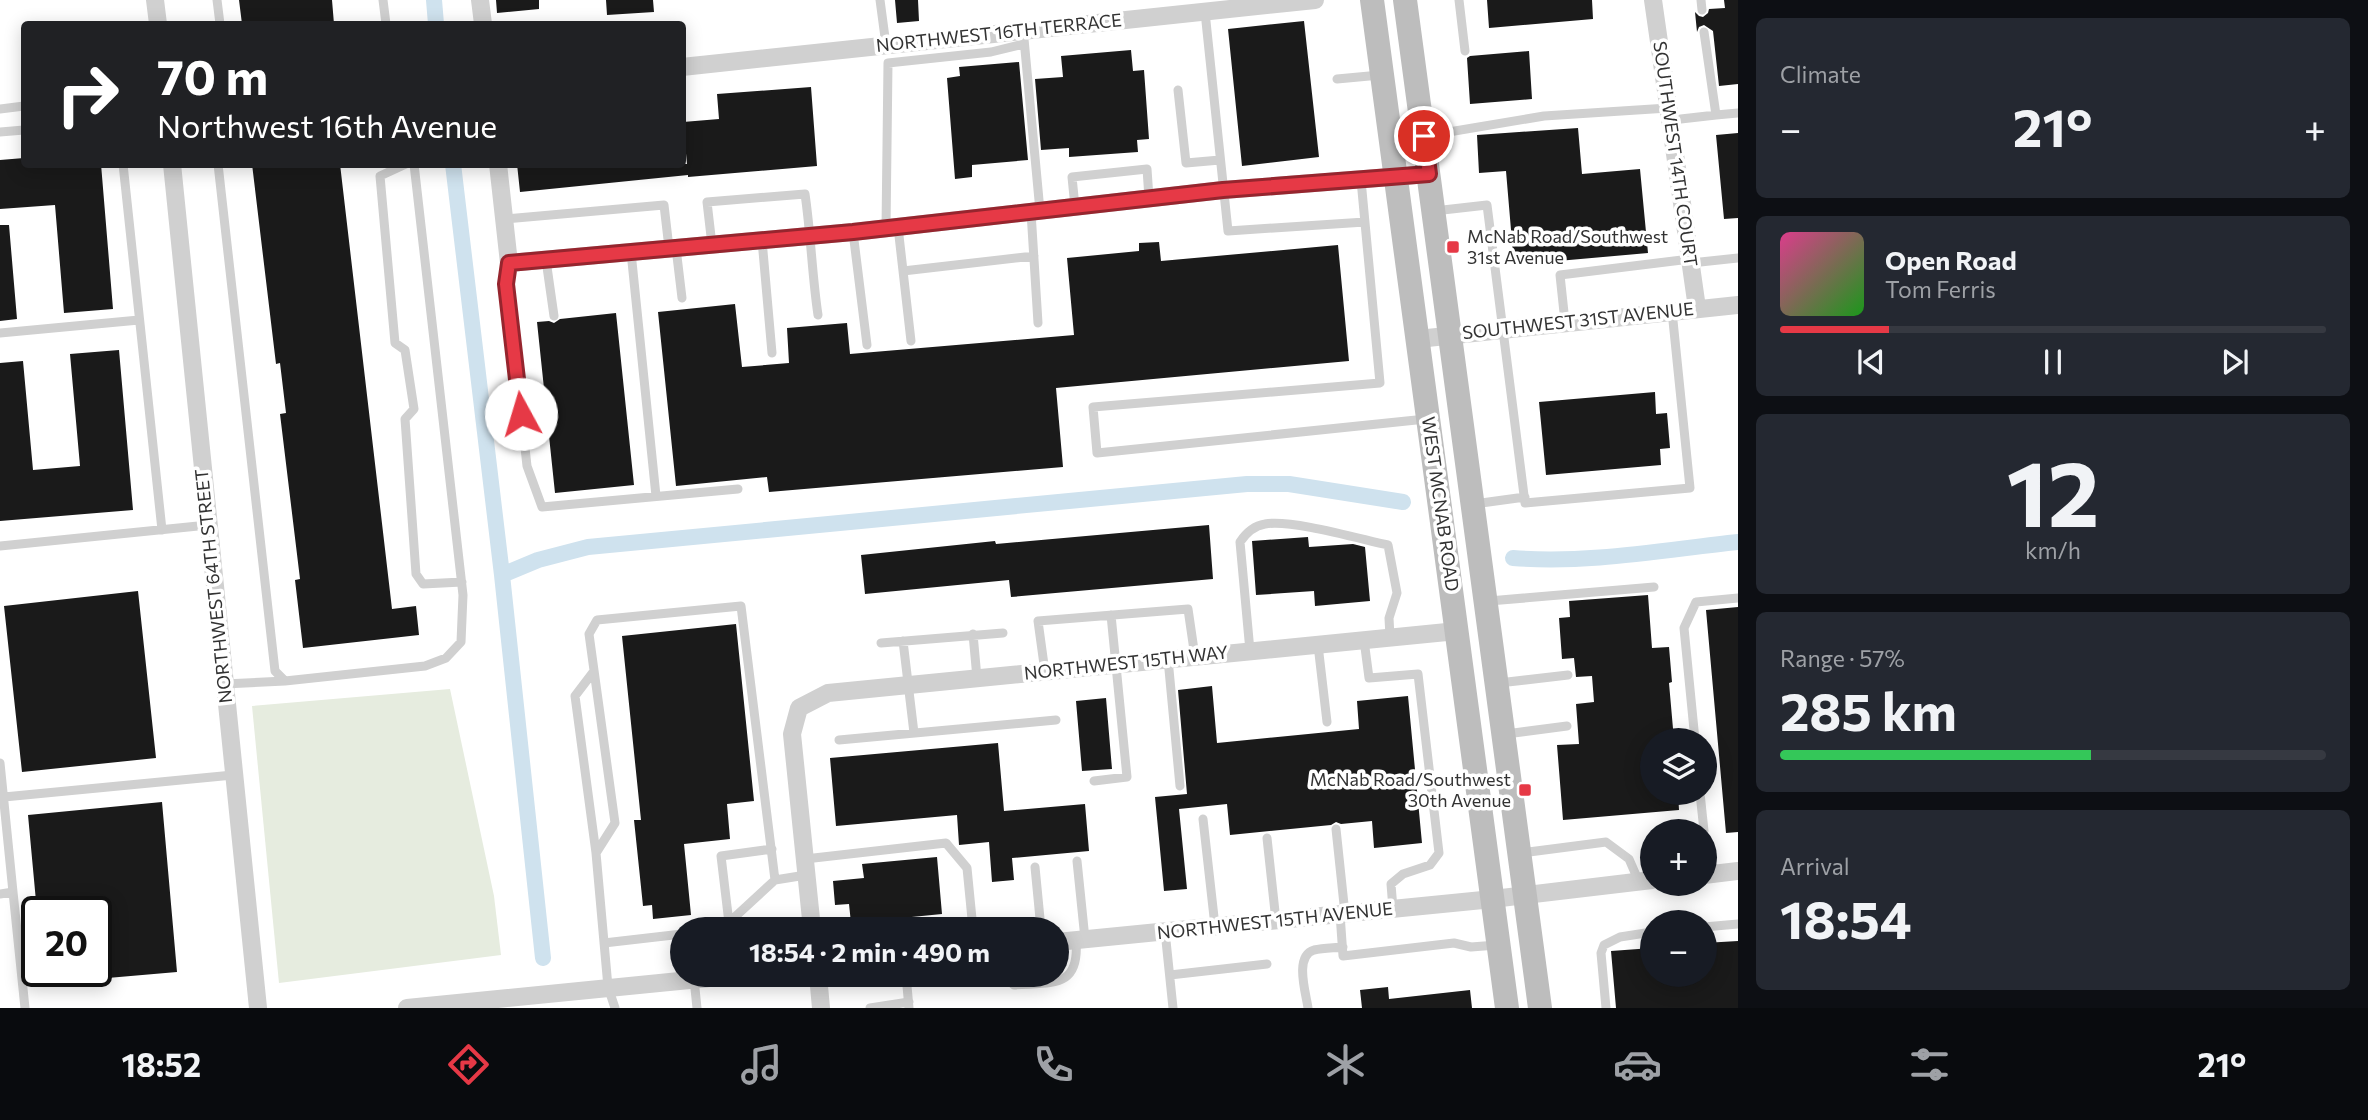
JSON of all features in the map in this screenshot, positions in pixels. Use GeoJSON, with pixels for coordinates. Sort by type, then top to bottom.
{"type":"FeatureCollection","features":[{"type":"Feature","properties":{"kind":"main road","name":"WEST MCNAB ROAD"},"geometry":{"type":"LineString","coordinates":[[1372,0],[1507,1008]]}},
{"type":"Feature","properties":{"kind":"main road","name":"WEST MCNAB ROAD"},"geometry":{"type":"LineString","coordinates":[[1405,0],[1540,1008]]}},
{"type":"Feature","properties":{"kind":"street"},"geometry":{"type":"LineString","coordinates":[[155,0],[158,21]]}},
{"type":"Feature","properties":{"kind":"street"},"geometry":{"type":"LineString","coordinates":[[480,0],[483,21]]}},
{"type":"Feature","properties":{"kind":"street","name":"NORTHWEST 16TH TERRACE"},"geometry":{"type":"LineString","coordinates":[[686,67],[886,45],[1024,37],[1266,3],[1315,0]]}},
{"type":"Feature","properties":{"kind":"street","name":"SOUTHWEST 14TH COURT"},"geometry":{"type":"LineString","coordinates":[[1653,0],[1697,308]]}},
{"type":"Feature","properties":{"kind":"street","name":"NORTHWEST 64TH STREET"},"geometry":{"type":"LineString","coordinates":[[172,168],[258,1008]]}},
{"type":"Feature","properties":{"kind":"street"},"geometry":{"type":"LineString","coordinates":[[498,168],[509,263],[853,232],[1223,190],[1429,174]]}},
{"type":"Feature","properties":{"kind":"street","name":"SOUTHWEST 31ST AVENUE"},"geometry":{"type":"LineString","coordinates":[[1418,339],[1738,305]]}},
{"type":"Feature","properties":{"kind":"street","name":"NORTHWEST 15TH WAY"},"geometry":{"type":"LineString","coordinates":[[806,867],[792,734],[799,708],[828,693],[1457,631]]}},
{"type":"Feature","properties":{"kind":"street"},"geometry":{"type":"LineString","coordinates":[[806,867],[812,917]]}},
{"type":"Feature","properties":{"kind":"street"},"geometry":{"type":"LineString","coordinates":[[1717,874],[1738,871]]}},
{"type":"Feature","properties":{"kind":"street","name":"NORTHWEST 15TH AVENUE"},"geometry":{"type":"LineString","coordinates":[[1069,941],[1640,882]]}},
{"type":"Feature","properties":{"kind":"street"},"geometry":{"type":"LineString","coordinates":[[407,1008],[518,1003],[608,987],[670,981]]}},
{"type":"Feature","properties":{"kind":"street"},"geometry":{"type":"LineString","coordinates":[[819,987],[821,1008]]}},
{"type":"Feature","properties":{"kind":"lane"},"geometry":{"type":"LineString","coordinates":[[217,0],[220,21]]}},
{"type":"Feature","properties":{"kind":"lane"},"geometry":{"type":"LineString","coordinates":[[383,0],[386,21]]}},
{"type":"Feature","properties":{"kind":"lane"},"geometry":{"type":"LineString","coordinates":[[880,0],[886,45]]}},
{"type":"Feature","properties":{"kind":"lane"},"geometry":{"type":"LineString","coordinates":[[1459,0],[1465,51]]}},
{"type":"Feature","properties":{"kind":"lane"},"geometry":{"type":"LineString","coordinates":[[1205,12],[1228,231],[1365,222]]}},
{"type":"Feature","properties":{"kind":"lane"},"geometry":{"type":"LineString","coordinates":[[1704,32],[1716,116]]}},
{"type":"Feature","properties":{"kind":"lane"},"geometry":{"type":"LineString","coordinates":[[911,341],[903,271],[892,227],[888,63],[990,52],[1024,37],[1035,211],[1034,256],[1038,323]]}},
{"type":"Feature","properties":{"kind":"lane"},"geometry":{"type":"LineString","coordinates":[[1337,79],[1382,75]]}},
{"type":"Feature","properties":{"kind":"lane"},"geometry":{"type":"LineString","coordinates":[[1178,90],[1186,163],[1220,160]]}},
{"type":"Feature","properties":{"kind":"lane"},"geometry":{"type":"LineString","coordinates":[[0,109],[21,106]]}},
{"type":"Feature","properties":{"kind":"lane"},"geometry":{"type":"LineString","coordinates":[[1424,136],[1544,116],[1716,116],[1738,113]]}},
{"type":"Feature","properties":{"kind":"lane"},"geometry":{"type":"LineString","coordinates":[[0,132],[21,130]]}},
{"type":"Feature","properties":{"kind":"lane"},"geometry":{"type":"LineString","coordinates":[[123,168],[162,530]]}},
{"type":"Feature","properties":{"kind":"lane"},"geometry":{"type":"LineString","coordinates":[[218,168],[275,671],[285,681]]}},
{"type":"Feature","properties":{"kind":"lane"},"geometry":{"type":"LineString","coordinates":[[397,168],[380,176],[395,343],[405,350],[414,409],[405,419],[416,573],[423,584],[461,582]]}},
{"type":"Feature","properties":{"kind":"lane"},"geometry":{"type":"LineString","coordinates":[[224,684],[285,681],[425,666],[446,658],[461,642],[461,582],[414,168]]}},
{"type":"Feature","properties":{"kind":"lane"},"geometry":{"type":"LineString","coordinates":[[1075,207],[1072,177],[1147,169],[1149,198]]}},
{"type":"Feature","properties":{"kind":"lane"},"geometry":{"type":"LineString","coordinates":[[1361,180],[1380,383],[1093,407],[1097,453],[1428,419]]}},
{"type":"Feature","properties":{"kind":"lane"},"geometry":{"type":"LineString","coordinates":[[712,245],[707,202],[805,194],[818,315]]}},
{"type":"Feature","properties":{"kind":"lane"},"geometry":{"type":"LineString","coordinates":[[504,219],[664,205],[681,299]]}},
{"type":"Feature","properties":{"kind":"lane"},"geometry":{"type":"LineString","coordinates":[[1434,211],[1487,205],[1525,503],[1690,488],[1672,311]]}},
{"type":"Feature","properties":{"kind":"lane"},"geometry":{"type":"LineString","coordinates":[[853,232],[867,345]]}},
{"type":"Feature","properties":{"kind":"lane"},"geometry":{"type":"LineString","coordinates":[[762,240],[772,353]]}},
{"type":"Feature","properties":{"kind":"lane"},"geometry":{"type":"LineString","coordinates":[[631,252],[656,496]]}},
{"type":"Feature","properties":{"kind":"lane"},"geometry":{"type":"LineString","coordinates":[[903,271],[1034,256]]}},
{"type":"Feature","properties":{"kind":"lane"},"geometry":{"type":"LineString","coordinates":[[1565,322],[1560,275],[1738,258]]}},
{"type":"Feature","properties":{"kind":"lane"},"geometry":{"type":"LineString","coordinates":[[546,260],[554,316]]}},
{"type":"Feature","properties":{"kind":"lane"},"geometry":{"type":"LineString","coordinates":[[509,263],[506,284],[527,466],[542,507],[738,489]]}},
{"type":"Feature","properties":{"kind":"lane"},"geometry":{"type":"LineString","coordinates":[[0,334],[139,320]]}},
{"type":"Feature","properties":{"kind":"lane"},"geometry":{"type":"LineString","coordinates":[[1474,504],[1525,497]]}},
{"type":"Feature","properties":{"kind":"lane"},"geometry":{"type":"LineString","coordinates":[[1250,651],[1240,542],[1247,531],[1265,524],[1285,523],[1388,545],[1397,593],[1389,618],[1390,637]]}},
{"type":"Feature","properties":{"kind":"lane"},"geometry":{"type":"LineString","coordinates":[[0,546],[208,525]]}},
{"type":"Feature","properties":{"kind":"lane"},"geometry":{"type":"LineString","coordinates":[[1487,601],[1654,587]]}},
{"type":"Feature","properties":{"kind":"lane"},"geometry":{"type":"LineString","coordinates":[[1694,728],[1684,628],[1696,602],[1738,598]]}},
{"type":"Feature","properties":{"kind":"lane"},"geometry":{"type":"LineString","coordinates":[[596,853],[615,823],[589,634],[597,620],[741,606],[775,880]]}},
{"type":"Feature","properties":{"kind":"lane"},"geometry":{"type":"LineString","coordinates":[[1045,672],[1038,621],[1188,609],[1195,657]]}},
{"type":"Feature","properties":{"kind":"lane"},"geometry":{"type":"LineString","coordinates":[[1094,781],[1127,777],[1111,615]]}},
{"type":"Feature","properties":{"kind":"lane"},"geometry":{"type":"LineString","coordinates":[[881,643],[1003,632]]}},
{"type":"Feature","properties":{"kind":"lane"},"geometry":{"type":"LineString","coordinates":[[972,634],[977,678]]}},
{"type":"Feature","properties":{"kind":"lane"},"geometry":{"type":"LineString","coordinates":[[1364,640],[1369,678],[1418,674],[1439,853],[1430,865],[1403,874],[1391,884],[1393,909]]}},
{"type":"Feature","properties":{"kind":"lane"},"geometry":{"type":"LineString","coordinates":[[903,641],[914,733]]}},
{"type":"Feature","properties":{"kind":"lane"},"geometry":{"type":"LineString","coordinates":[[1318,645],[1327,723]]}},
{"type":"Feature","properties":{"kind":"lane"},"geometry":{"type":"LineString","coordinates":[[1168,659],[1180,786]]}},
{"type":"Feature","properties":{"kind":"lane"},"geometry":{"type":"LineString","coordinates":[[594,671],[575,696],[596,853],[608,987],[615,1008]]}},
{"type":"Feature","properties":{"kind":"lane"},"geometry":{"type":"LineString","coordinates":[[1498,684],[1568,675]]}},
{"type":"Feature","properties":{"kind":"lane"},"geometry":{"type":"LineString","coordinates":[[839,740],[1056,720]]}},
{"type":"Feature","properties":{"kind":"lane"},"geometry":{"type":"LineString","coordinates":[[1504,734],[1567,726]]}},
{"type":"Feature","properties":{"kind":"lane"},"geometry":{"type":"LineString","coordinates":[[0,763],[25,1008]]}},
{"type":"Feature","properties":{"kind":"lane"},"geometry":{"type":"LineString","coordinates":[[4,797],[233,775]]}},
{"type":"Feature","properties":{"kind":"lane"},"geometry":{"type":"LineString","coordinates":[[1203,819],[1215,926]]}},
{"type":"Feature","properties":{"kind":"lane"},"geometry":{"type":"LineString","coordinates":[[1336,829],[1343,956],[1454,943],[1471,947],[1499,944]]}},
{"type":"Feature","properties":{"kind":"lane"},"geometry":{"type":"LineString","coordinates":[[1268,838],[1276,920]]}},
{"type":"Feature","properties":{"kind":"lane"},"geometry":{"type":"LineString","coordinates":[[1519,853],[1606,842],[1629,859],[1640,873]]}},
{"type":"Feature","properties":{"kind":"lane"},"geometry":{"type":"LineString","coordinates":[[735,917],[775,880],[806,867],[946,843],[967,868],[972,917]]}},
{"type":"Feature","properties":{"kind":"lane"},"geometry":{"type":"LineString","coordinates":[[728,917],[721,856],[772,849]]}},
{"type":"Feature","properties":{"kind":"lane"},"geometry":{"type":"LineString","coordinates":[[1069,975],[1073,972],[1080,940],[1077,861]]}},
{"type":"Feature","properties":{"kind":"lane"},"geometry":{"type":"LineString","coordinates":[[1035,867],[1040,917]]}},
{"type":"Feature","properties":{"kind":"lane"},"geometry":{"type":"LineString","coordinates":[[0,894],[13,891]]}},
{"type":"Feature","properties":{"kind":"lane"},"geometry":{"type":"LineString","coordinates":[[1717,926],[1738,924]]}},
{"type":"Feature","properties":{"kind":"lane"},"geometry":{"type":"LineString","coordinates":[[1165,931],[1173,1008]]}},
{"type":"Feature","properties":{"kind":"lane"},"geometry":{"type":"LineString","coordinates":[[1606,1008],[1601,953],[1604,945],[1620,937],[1640,934]]}},
{"type":"Feature","properties":{"kind":"lane"},"geometry":{"type":"LineString","coordinates":[[604,943],[670,935]]}},
{"type":"Feature","properties":{"kind":"lane"},"geometry":{"type":"LineString","coordinates":[[1308,1008],[1303,971],[1305,957],[1312,951],[1343,947]]}},
{"type":"Feature","properties":{"kind":"lane"},"geometry":{"type":"LineString","coordinates":[[1170,975],[1267,964]]}},
{"type":"Feature","properties":{"kind":"lane"},"geometry":{"type":"LineString","coordinates":[[695,987],[697,1008]]}},
{"type":"Feature","properties":{"kind":"lane"},"geometry":{"type":"LineString","coordinates":[[870,1008],[909,1005],[907,987]]}},
{"type":"Feature","properties":{"kind":"shaded area"},"geometry":{"type":"Polygon","coordinates":[[[450,689],[494,896],[501,955],[279,983],[252,706],[450,689]]]}},
{"type":"Feature","properties":{"kind":"building"},"geometry":{"type":"Polygon","coordinates":[[[239,0],[332,0],[334,21],[242,21],[239,0]]]}},
{"type":"Feature","properties":{"kind":"building"},"geometry":{"type":"Polygon","coordinates":[[[496,0],[539,0],[539,9],[497,13],[496,0]]]}},
{"type":"Feature","properties":{"kind":"building"},"geometry":{"type":"Polygon","coordinates":[[[606,0],[653,0],[654,12],[607,15],[606,0]]]}},
{"type":"Feature","properties":{"kind":"building"},"geometry":{"type":"Polygon","coordinates":[[[895,0],[918,0],[919,21],[897,23],[895,0]]]}},
{"type":"Feature","properties":{"kind":"building"},"geometry":{"type":"Polygon","coordinates":[[[1487,0],[1592,0],[1593,19],[1489,28],[1487,0]]]}},
{"type":"Feature","properties":{"kind":"building"},"geometry":{"type":"Polygon","coordinates":[[[1724,0],[1738,0],[1738,84],[1719,86],[1713,31],[1704,25],[1699,27],[1697,32],[1695,12],[1703,17],[1709,9],[1725,8],[1724,0]]]}},
{"type":"Feature","properties":{"kind":"building"},"geometry":{"type":"Polygon","coordinates":[[[1304,21],[1319,157],[1242,166],[1228,29],[1304,21]]]}},
{"type":"Feature","properties":{"kind":"building"},"geometry":{"type":"Polygon","coordinates":[[[1131,50],[1133,71],[1144,70],[1149,139],[1137,140],[1138,152],[1069,157],[1069,148],[1041,150],[1035,79],[1063,77],[1061,56],[1131,50]]]}},
{"type":"Feature","properties":{"kind":"building"},"geometry":{"type":"Polygon","coordinates":[[[1529,51],[1532,99],[1470,104],[1467,58],[1529,51]]]}},
{"type":"Feature","properties":{"kind":"building"},"geometry":{"type":"Polygon","coordinates":[[[1019,62],[1028,160],[972,165],[972,177],[955,179],[947,78],[960,76],[959,67],[1019,62]]]}},
{"type":"Feature","properties":{"kind":"building"},"geometry":{"type":"Polygon","coordinates":[[[811,87],[817,166],[688,175],[520,192],[517,168],[686,168],[686,122],[719,119],[717,94],[811,87]]]}},
{"type":"Feature","properties":{"kind":"building"},"geometry":{"type":"Polygon","coordinates":[[[1578,128],[1582,174],[1640,169],[1648,253],[1514,265],[1506,171],[1479,173],[1477,135],[1578,128]]]}},
{"type":"Feature","properties":{"kind":"building"},"geometry":{"type":"Polygon","coordinates":[[[1738,133],[1738,218],[1724,219],[1716,135],[1738,133]]]}},
{"type":"Feature","properties":{"kind":"building"},"geometry":{"type":"Polygon","coordinates":[[[21,158],[21,168],[101,168],[113,309],[64,313],[55,205],[0,209],[0,160],[21,158]]]}},
{"type":"Feature","properties":{"kind":"building"},"geometry":{"type":"Polygon","coordinates":[[[252,168],[340,168],[392,609],[416,606],[419,635],[303,648],[295,580],[300,579],[280,414],[286,413],[280,363],[276,364],[252,168]]]}},
{"type":"Feature","properties":{"kind":"building"},"geometry":{"type":"Polygon","coordinates":[[[0,225],[9,225],[17,319],[0,321],[0,225]]]}},
{"type":"Feature","properties":{"kind":"building"},"geometry":{"type":"Polygon","coordinates":[[[1159,242],[1161,261],[1338,245],[1349,361],[1056,388],[1063,467],[769,492],[767,477],[676,486],[658,312],[735,304],[742,367],[789,363],[787,328],[847,323],[850,354],[1074,335],[1067,258],[1139,251],[1139,243],[1159,242]]]}},
{"type":"Feature","properties":{"kind":"building"},"geometry":{"type":"Polygon","coordinates":[[[616,313],[634,485],[555,493],[537,322],[554,323],[560,319],[616,313]]]}},
{"type":"Feature","properties":{"kind":"building"},"geometry":{"type":"Polygon","coordinates":[[[119,350],[133,510],[0,521],[0,363],[23,361],[33,470],[80,466],[70,354],[119,350]]]}},
{"type":"Feature","properties":{"kind":"building"},"geometry":{"type":"Polygon","coordinates":[[[1655,392],[1656,414],[1667,413],[1670,448],[1660,449],[1661,465],[1546,475],[1539,402],[1655,392]]]}},
{"type":"Feature","properties":{"kind":"building"},"geometry":{"type":"Polygon","coordinates":[[[1209,525],[1213,579],[1011,597],[1009,580],[865,594],[861,555],[995,541],[996,544],[1209,525]]]}},
{"type":"Feature","properties":{"kind":"building"},"geometry":{"type":"Polygon","coordinates":[[[1308,537],[1309,547],[1353,544],[1365,547],[1370,601],[1315,606],[1314,591],[1256,595],[1252,541],[1308,537]]]}},
{"type":"Feature","properties":{"kind":"building"},"geometry":{"type":"Polygon","coordinates":[[[138,591],[156,758],[22,772],[4,606],[138,591]]]}},
{"type":"Feature","properties":{"kind":"building"},"geometry":{"type":"Polygon","coordinates":[[[1648,595],[1652,648],[1669,647],[1673,728],[1640,728],[1640,805],[1679,805],[1679,810],[1563,820],[1557,745],[1579,744],[1576,704],[1594,702],[1592,676],[1576,677],[1574,658],[1562,659],[1559,618],[1570,617],[1569,601],[1648,595]]]}},
{"type":"Feature","properties":{"kind":"building"},"geometry":{"type":"Polygon","coordinates":[[[1738,607],[1738,832],[1726,833],[1706,610],[1738,607]]]}},
{"type":"Feature","properties":{"kind":"building"},"geometry":{"type":"Polygon","coordinates":[[[736,624],[754,801],[727,804],[730,839],[684,844],[691,915],[653,919],[652,905],[643,906],[634,820],[641,820],[622,636],[736,624]]]}},
{"type":"Feature","properties":{"kind":"building"},"geometry":{"type":"Polygon","coordinates":[[[1212,686],[1217,743],[1359,729],[1357,701],[1408,696],[1422,843],[1374,848],[1372,821],[1341,824],[1336,822],[1331,825],[1230,835],[1227,804],[1179,809],[1187,889],[1164,891],[1155,797],[1187,794],[1178,690],[1212,686]]]}},
{"type":"Feature","properties":{"kind":"building"},"geometry":{"type":"Polygon","coordinates":[[[1106,698],[1112,769],[1082,771],[1076,701],[1106,698]]]}},
{"type":"Feature","properties":{"kind":"building"},"geometry":{"type":"Polygon","coordinates":[[[998,743],[1004,811],[1085,804],[1089,851],[1012,858],[1014,880],[992,882],[989,842],[959,845],[957,815],[836,826],[830,758],[998,743]]]}},
{"type":"Feature","properties":{"kind":"building"},"geometry":{"type":"Polygon","coordinates":[[[162,802],[177,972],[112,978],[112,896],[36,896],[28,815],[162,802]]]}},
{"type":"Feature","properties":{"kind":"building"},"geometry":{"type":"Polygon","coordinates":[[[937,857],[942,914],[850,917],[849,904],[835,905],[833,881],[864,878],[862,864],[937,857]]]}},
{"type":"Feature","properties":{"kind":"building"},"geometry":{"type":"Polygon","coordinates":[[[1738,941],[1738,1008],[1616,1008],[1611,951],[1640,949],[1640,987],[1717,987],[1717,942],[1738,941]]]}},
{"type":"Feature","properties":{"kind":"building"},"geometry":{"type":"Polygon","coordinates":[[[1388,987],[1389,999],[1470,990],[1472,1008],[1362,1008],[1360,990],[1388,987]]]}},
{"type":"Feature","properties":{"kind":"waterway"},"geometry":{"type":"LineString","coordinates":[[434,0],[436,21]]}},
{"type":"Feature","properties":{"kind":"waterway"},"geometry":{"type":"LineString","coordinates":[[453,168],[502,575],[543,958]]}},
{"type":"Feature","properties":{"kind":"waterway"},"geometry":{"type":"LineString","coordinates":[[502,575],[538,560],[588,547],[1247,484],[1289,484],[1403,502]]}},
{"type":"Feature","properties":{"kind":"waterway"},"geometry":{"type":"LineString","coordinates":[[1513,558],[1597,558],[1738,542]]}},
{"type":"Feature","properties":{"kind":"place","name":"McNab Road/Southwest 31st Avenue"},"geometry":{"type":"Point","coordinates":[1453,247]}},
{"type":"Feature","properties":{"kind":"place","name":"McNab Road/Southwest 30th Avenue"},"geometry":{"type":"Point","coordinates":[1525,790]}},
{"type":"Feature","properties":{"kind":"route"},"geometry":{"type":"LineString","coordinates":[[521,414],[506,284],[509,263],[853,232],[1223,190],[1429,174],[1424,136]]}}]}
